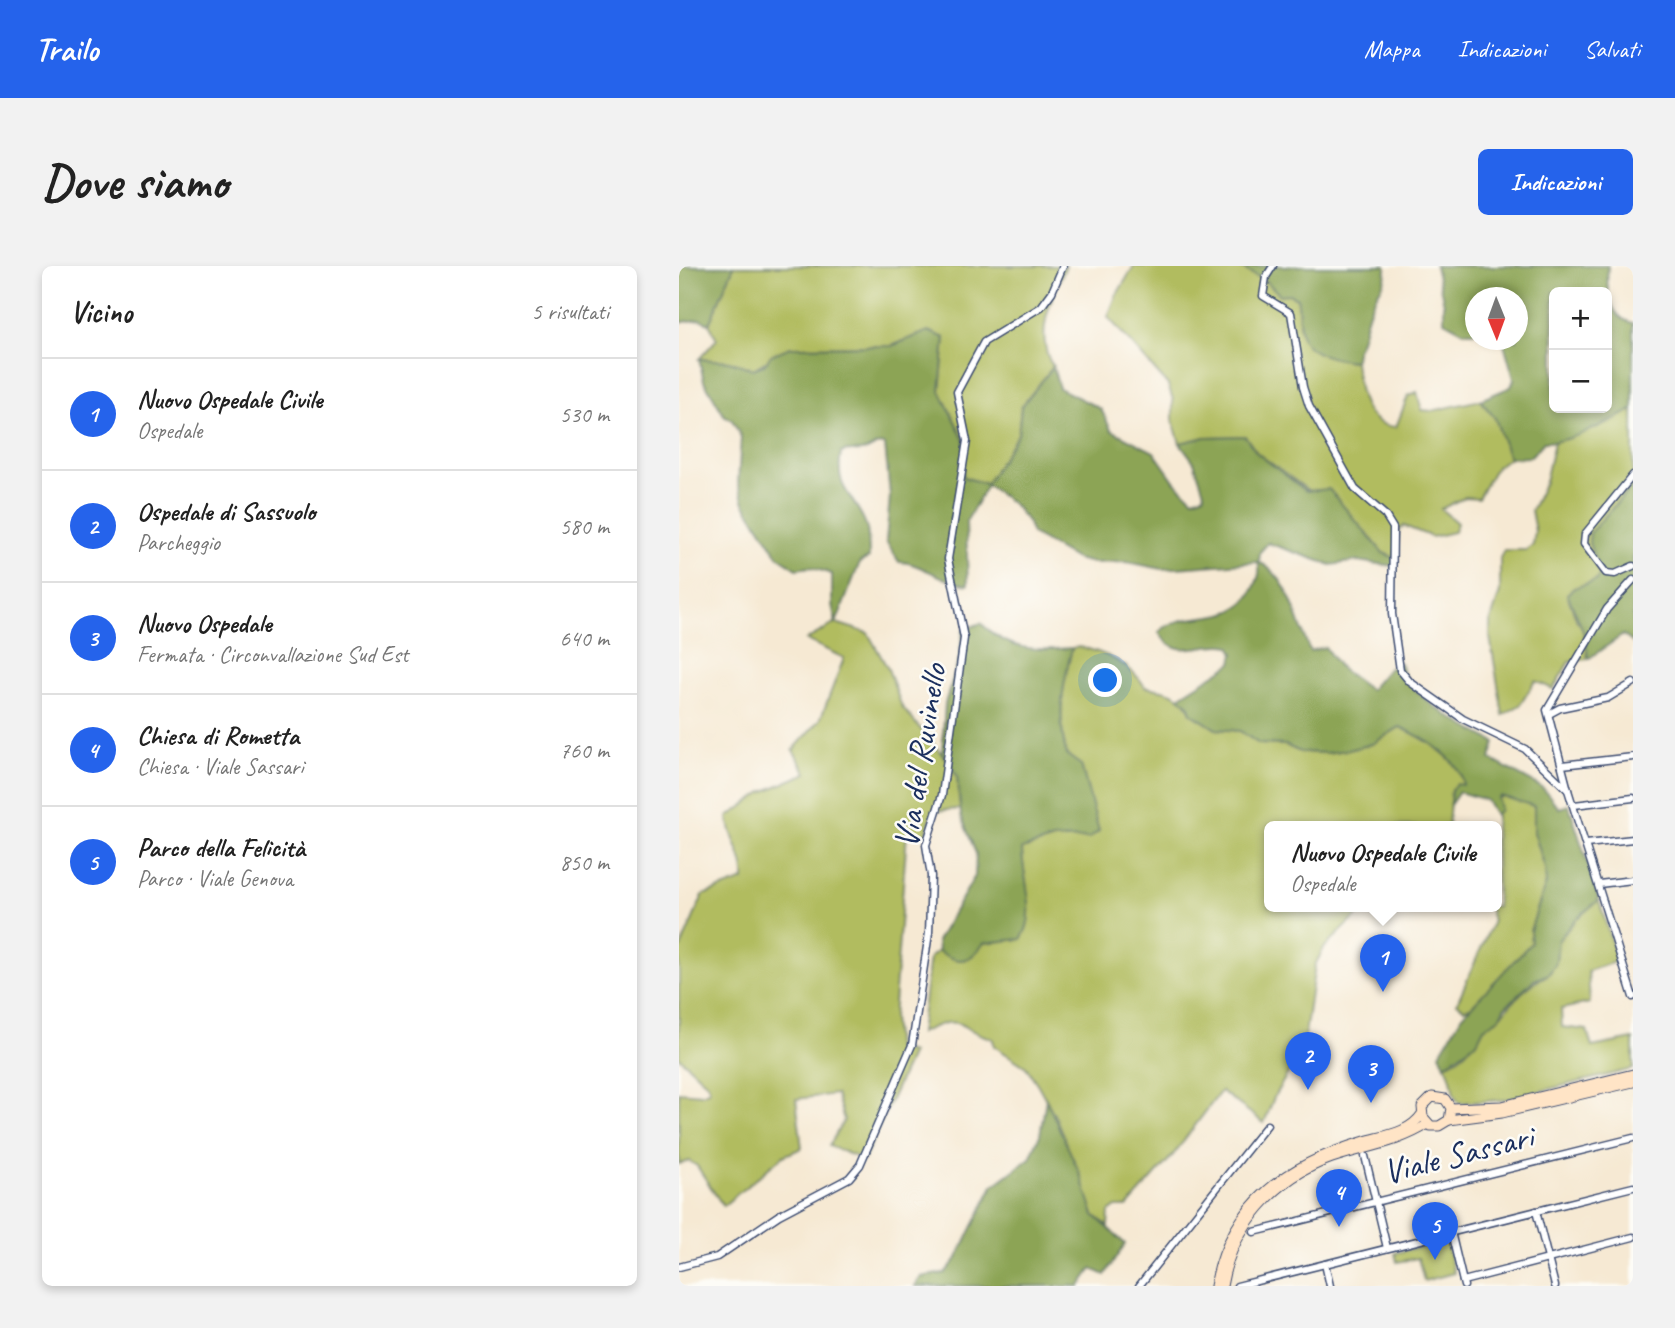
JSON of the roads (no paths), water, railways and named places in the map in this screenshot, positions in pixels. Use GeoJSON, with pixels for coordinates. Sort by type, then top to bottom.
{"type":"FeatureCollection","features":[{"type":"Feature","properties":{"kind":"main road"},"geometry":{"type":"LineString","coordinates":[[1451,1108],[1502,1106],[1633,1074]]}},
{"type":"Feature","properties":{"kind":"main road"},"geometry":{"type":"LineString","coordinates":[[1222,1286],[1230,1255],[1244,1228],[1263,1203],[1285,1182],[1331,1158],[1411,1136],[1428,1124],[1439,1126],[1449,1120],[1633,1084]]}},
{"type":"Feature","properties":{"kind":"main road"},"geometry":{"type":"LineString","coordinates":[[1215,1286],[1223,1254],[1238,1225],[1257,1200],[1282,1177],[1329,1152],[1409,1128],[1422,1114],[1424,1104],[1432,1097],[1445,1099],[1451,1108],[1449,1120]]}},
{"type":"Feature","properties":{"kind":"main road"},"geometry":{"type":"LineString","coordinates":[[1422,1114],[1428,1124]]}},
{"type":"Feature","properties":{"kind":"street","name":"Via del Ruvinello"},"geometry":{"type":"LineString","coordinates":[[679,1267],[717,1257],[779,1215],[849,1178],[860,1166],[912,1045],[929,933],[931,876],[926,845],[942,795],[964,638],[948,548],[960,496],[967,441],[957,392],[984,342],[1041,307],[1052,292],[1063,266]]}},
{"type":"Feature","properties":{"kind":"street"},"geometry":{"type":"LineString","coordinates":[[1273,266],[1266,277],[1263,296],[1291,313],[1303,387],[1309,406],[1355,489],[1385,515],[1393,528],[1392,614],[1400,670],[1410,682],[1463,719],[1525,749],[1569,790]]}},
{"type":"Feature","properties":{"kind":"street"},"geometry":{"type":"LineString","coordinates":[[1633,475],[1585,534],[1584,544],[1606,573],[1615,574],[1633,566]]}},
{"type":"Feature","properties":{"kind":"street"},"geometry":{"type":"LineString","coordinates":[[1633,580],[1607,609],[1548,704],[1569,790],[1633,997]]}},
{"type":"Feature","properties":{"kind":"street"},"geometry":{"type":"LineString","coordinates":[[1549,714],[1560,708],[1608,698],[1633,683]]}},
{"type":"Feature","properties":{"kind":"street"},"geometry":{"type":"LineString","coordinates":[[1562,765],[1633,757]]}},
{"type":"Feature","properties":{"kind":"street"},"geometry":{"type":"LineString","coordinates":[[1574,805],[1633,798]]}},
{"type":"Feature","properties":{"kind":"street"},"geometry":{"type":"LineString","coordinates":[[1586,844],[1633,839]]}},
{"type":"Feature","properties":{"kind":"street"},"geometry":{"type":"LineString","coordinates":[[1599,884],[1633,880]]}},
{"type":"Feature","properties":{"kind":"street"},"geometry":{"type":"LineString","coordinates":[[1139,1286],[1267,1125]]}},
{"type":"Feature","properties":{"kind":"street","name":"Viale Sassari"},"geometry":{"type":"LineString","coordinates":[[1254,1232],[1633,1138]]}},
{"type":"Feature","properties":{"kind":"street"},"geometry":{"type":"LineString","coordinates":[[1365,1156],[1387,1248]]}},
{"type":"Feature","properties":{"kind":"street"},"geometry":{"type":"LineString","coordinates":[[1237,1286],[1633,1187]]}},
{"type":"Feature","properties":{"kind":"street"},"geometry":{"type":"LineString","coordinates":[[1536,1211],[1555,1286]]}},
{"type":"Feature","properties":{"kind":"street"},"geometry":{"type":"LineString","coordinates":[[1451,1232],[1463,1283],[1547,1258],[1633,1237]]}},
{"type":"Feature","properties":{"kind":"street"},"geometry":{"type":"LineString","coordinates":[[1325,1264],[1330,1286]]}},
{"type":"Feature","properties":{"kind":"place","name":"Nuovo Ospedale Civile"},"geometry":{"type":"Point","coordinates":[1383,992]}},
{"type":"Feature","properties":{"kind":"place","name":"Ospedale di Sassuolo"},"geometry":{"type":"Point","coordinates":[1308,1090]}},
{"type":"Feature","properties":{"kind":"place","name":"Nuovo Ospedale"},"geometry":{"type":"Point","coordinates":[1371,1103]}},
{"type":"Feature","properties":{"kind":"place","name":"Chiesa di Rometta"},"geometry":{"type":"Point","coordinates":[1339,1227]}},
{"type":"Feature","properties":{"kind":"place","name":"Parco della Felicità"},"geometry":{"type":"Point","coordinates":[1435,1260]}}]}
